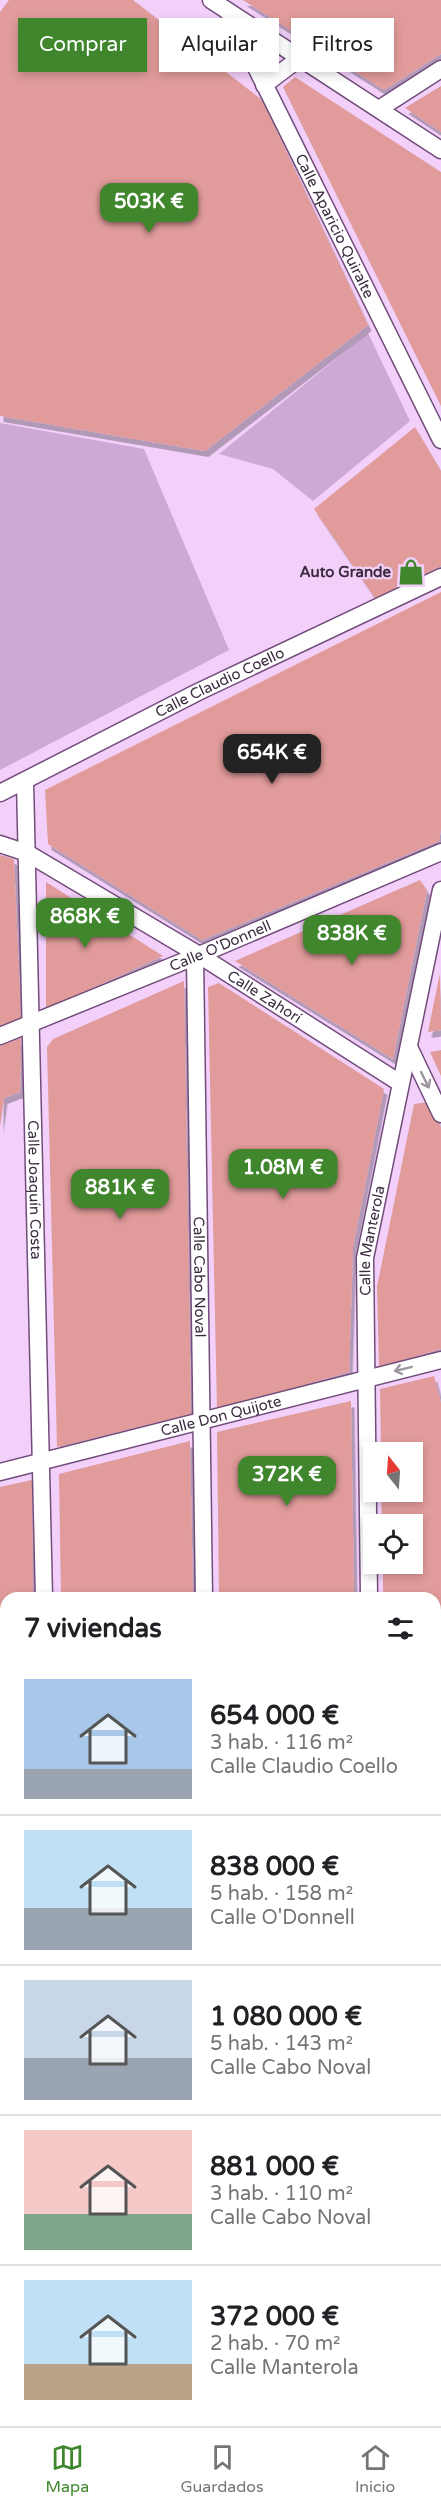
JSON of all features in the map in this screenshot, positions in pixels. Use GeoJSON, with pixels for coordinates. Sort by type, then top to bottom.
{"type":"FeatureCollection","features":[{"type":"Feature","properties":{"kind":"street"},"geometry":{"type":"LineString","coordinates":[[211,0],[291,51]]}},
{"type":"Feature","properties":{"kind":"street","name":"Calle Aparicio Quiralte"},"geometry":{"type":"LineString","coordinates":[[228,11],[441,440]]}},
{"type":"Feature","properties":{"kind":"street"},"geometry":{"type":"LineString","coordinates":[[264,85],[291,64]]}},
{"type":"Feature","properties":{"kind":"street"},"geometry":{"type":"LineString","coordinates":[[379,109],[441,69]]}},
{"type":"Feature","properties":{"kind":"street"},"geometry":{"type":"LineString","coordinates":[[323,72],[441,150]]}},
{"type":"Feature","properties":{"kind":"street","name":"Calle Claudio Coello"},"geometry":{"type":"LineString","coordinates":[[0,793],[26,782],[198,692],[441,577]]}},
{"type":"Feature","properties":{"kind":"street","name":"Calle Joaquín Costa"},"geometry":{"type":"LineString","coordinates":[[26,782],[44,1592]]}},
{"type":"Feature","properties":{"kind":"street","name":"Calle Zahorí"},"geometry":{"type":"LineString","coordinates":[[0,844],[27,853],[400,1083]]}},
{"type":"Feature","properties":{"kind":"street","name":"Calle O'Donnell"},"geometry":{"type":"LineString","coordinates":[[0,1036],[197,956],[441,852]]}},
{"type":"Feature","properties":{"kind":"street","name":"Calle Manterola"},"geometry":{"type":"LineString","coordinates":[[369,1592],[365,1258],[441,890]]}},
{"type":"Feature","properties":{"kind":"street","name":"Calle Cabo Noval"},"geometry":{"type":"LineString","coordinates":[[197,956],[204,1592]]}},
{"type":"Feature","properties":{"kind":"street"},"geometry":{"type":"LineString","coordinates":[[409,1047],[441,1114]]}},
{"type":"Feature","properties":{"kind":"street","name":"Calle Don Quijote"},"geometry":{"type":"LineString","coordinates":[[0,1472],[201,1423],[365,1378],[441,1361]]}},
{"type":"Feature","properties":{"kind":"shaded area"},"geometry":{"type":"Polygon","coordinates":[[[368,333],[410,421],[313,501],[273,469],[219,454],[368,333]]]}},
{"type":"Feature","properties":{"kind":"shaded area"},"geometry":{"type":"Polygon","coordinates":[[[0,423],[144,449],[229,650],[0,770],[0,423]]]}},
{"type":"Feature","properties":{"kind":"building"},"geometry":{"type":"Polygon","coordinates":[[[9,0],[133,0],[159,20],[159,72],[226,72],[262,100],[368,325],[205,451],[0,416],[0,12],[9,0]]]}},
{"type":"Feature","properties":{"kind":"building"},"geometry":{"type":"Polygon","coordinates":[[[243,0],[441,0],[441,54],[384,90],[356,72],[394,72],[394,18],[291,18],[291,31],[279,23],[279,18],[271,18],[243,0]]]}},
{"type":"Feature","properties":{"kind":"building"},"geometry":{"type":"Polygon","coordinates":[[[295,77],[441,172],[441,406],[283,87],[295,77]]]}},
{"type":"Feature","properties":{"kind":"building"},"geometry":{"type":"Polygon","coordinates":[[[441,86],[441,132],[405,108],[441,86]]]}},
{"type":"Feature","properties":{"kind":"building"},"geometry":{"type":"Polygon","coordinates":[[[415,427],[441,471],[441,566],[375,598],[314,509],[415,427]]]}},
{"type":"Feature","properties":{"kind":"building"},"geometry":{"type":"Polygon","coordinates":[[[441,592],[441,829],[439,841],[202,940],[48,844],[45,790],[441,592]]]}},
{"type":"Feature","properties":{"kind":"building"},"geometry":{"type":"Polygon","coordinates":[[[0,855],[14,859],[21,1020],[0,1028],[0,855]]]}},
{"type":"Feature","properties":{"kind":"building"},"geometry":{"type":"Polygon","coordinates":[[[420,880],[427,890],[393,1059],[235,961],[420,880]]]}},
{"type":"Feature","properties":{"kind":"building"},"geometry":{"type":"Polygon","coordinates":[[[46,882],[163,956],[46,1009],[46,882]]]}},
{"type":"Feature","properties":{"kind":"building"},"geometry":{"type":"Polygon","coordinates":[[[440,973],[441,1030],[428,1032],[440,973]]]}},
{"type":"Feature","properties":{"kind":"building"},"geometry":{"type":"Polygon","coordinates":[[[184,981],[191,1414],[57,1447],[47,1047],[53,1039],[184,981]]]}},
{"type":"Feature","properties":{"kind":"building"},"geometry":{"type":"Polygon","coordinates":[[[219,983],[384,1089],[353,1247],[349,1372],[217,1410],[208,987],[219,983]]]}},
{"type":"Feature","properties":{"kind":"building"},"geometry":{"type":"Polygon","coordinates":[[[21,1038],[20,1092],[4,1098],[0,1127],[0,1046],[21,1038]]]}},
{"type":"Feature","properties":{"kind":"building"},"geometry":{"type":"Polygon","coordinates":[[[441,1050],[441,1076],[430,1052],[441,1050]]]}},
{"type":"Feature","properties":{"kind":"building"},"geometry":{"type":"Polygon","coordinates":[[[429,1102],[441,1128],[441,1349],[379,1367],[377,1287],[414,1104],[429,1102]]]}},
{"type":"Feature","properties":{"kind":"building"},"geometry":{"type":"Polygon","coordinates":[[[434,1376],[441,1403],[441,1592],[383,1592],[383,1574],[423,1574],[423,1514],[382,1514],[381,1502],[423,1502],[423,1442],[381,1442],[380,1389],[434,1376]]]}},
{"type":"Feature","properties":{"kind":"building"},"geometry":{"type":"Polygon","coordinates":[[[351,1401],[354,1592],[219,1592],[217,1432],[351,1401]]]}},
{"type":"Feature","properties":{"kind":"building"},"geometry":{"type":"Polygon","coordinates":[[[190,1441],[193,1592],[61,1592],[59,1474],[190,1441]]]}},
{"type":"Feature","properties":{"kind":"building"},"geometry":{"type":"Polygon","coordinates":[[[32,1480],[33,1592],[0,1592],[0,1487],[32,1480]]]}},
{"type":"Feature","properties":{"kind":"place","name":"Auto Grande"},"geometry":{"type":"Point","coordinates":[411,572]}}]}
